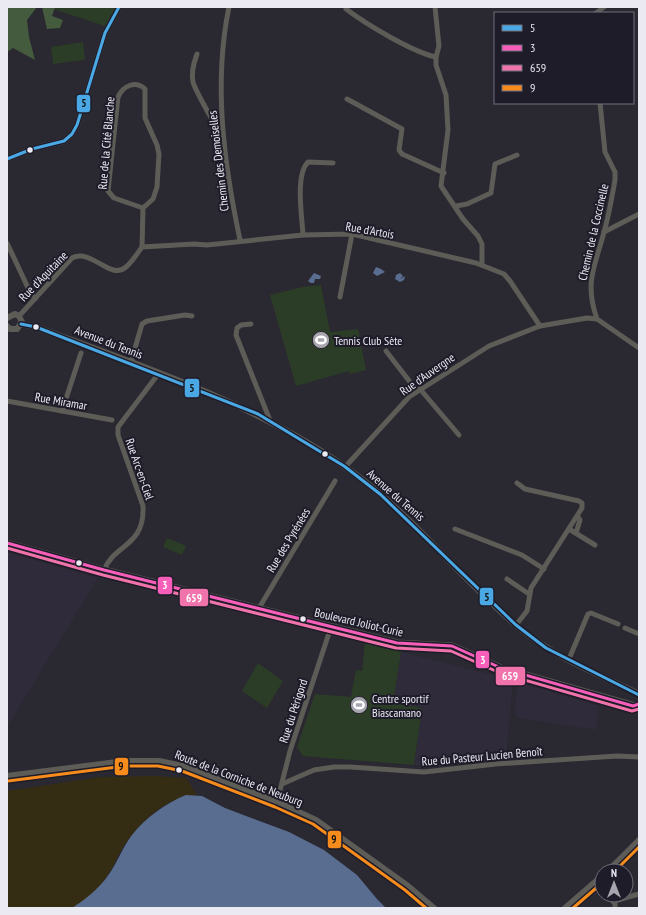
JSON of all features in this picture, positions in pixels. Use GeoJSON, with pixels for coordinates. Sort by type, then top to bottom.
{"type":"FeatureCollection","features":[{"type":"Feature","properties":{"kind":"main road","name":"Boulevard Joliot-Curie"},"geometry":{"type":"LineString","coordinates":[[7,543],[104,570],[331,627],[405,644],[452,646],[502,668],[637,706]]}},
{"type":"Feature","properties":{"kind":"street"},"geometry":{"type":"LineString","coordinates":[[7,159],[32,149],[64,141],[72,134],[77,125],[106,29],[119,7]]}},
{"type":"Feature","properties":{"kind":"street","name":"Chemin des Demoiselles"},"geometry":{"type":"LineString","coordinates":[[229,7],[223,44],[222,129],[230,194],[240,240]]}},
{"type":"Feature","properties":{"kind":"street"},"geometry":{"type":"LineString","coordinates":[[435,7],[439,46],[436,57],[436,65],[446,102],[448,130],[444,172],[440,186],[456,206],[482,244],[482,265]]}},
{"type":"Feature","properties":{"kind":"street"},"geometry":{"type":"LineString","coordinates":[[346,9],[364,23],[404,44],[436,57]]}},
{"type":"Feature","properties":{"kind":"street"},"geometry":{"type":"LineString","coordinates":[[197,54],[194,62],[192,80],[194,86],[211,118],[217,126],[222,129]]}},
{"type":"Feature","properties":{"kind":"street","name":"Rue de la Cité Blanche"},"geometry":{"type":"LineString","coordinates":[[134,85],[142,86],[146,93],[145,118],[157,145],[159,154],[157,187],[153,198],[143,208],[114,198],[108,190],[118,97],[121,90],[126,86],[134,85]]}},
{"type":"Feature","properties":{"kind":"street"},"geometry":{"type":"LineString","coordinates":[[347,99],[402,129],[399,150],[402,154],[444,172]]}},
{"type":"Feature","properties":{"kind":"street","name":"Chemin de la Coccinelle"},"geometry":{"type":"LineString","coordinates":[[597,319],[591,302],[591,277],[604,232],[615,180],[614,172],[604,152],[600,104]]}},
{"type":"Feature","properties":{"kind":"street"},"geometry":{"type":"LineString","coordinates":[[456,206],[467,204],[491,193],[495,164],[517,155]]}},
{"type":"Feature","properties":{"kind":"street"},"geometry":{"type":"LineString","coordinates":[[302,235],[300,184],[304,166],[308,162],[333,163]]}},
{"type":"Feature","properties":{"kind":"street"},"geometry":{"type":"LineString","coordinates":[[142,247],[143,208]]}},
{"type":"Feature","properties":{"kind":"street"},"geometry":{"type":"LineString","coordinates":[[604,232],[639,214]]}},
{"type":"Feature","properties":{"kind":"street"},"geometry":{"type":"LineString","coordinates":[[340,297],[352,234]]}},
{"type":"Feature","properties":{"kind":"street","name":"Rue d'Artois"},"geometry":{"type":"LineString","coordinates":[[142,247],[194,244],[207,245],[240,240],[302,235],[352,234],[482,265],[504,274],[540,326]]}},
{"type":"Feature","properties":{"kind":"street"},"geometry":{"type":"LineString","coordinates":[[7,243],[29,290],[35,299]]}},
{"type":"Feature","properties":{"kind":"street","name":"Rue d'Aquitaine"},"geometry":{"type":"LineString","coordinates":[[19,316],[72,258],[78,255],[88,257],[115,271],[127,267],[142,247]]}},
{"type":"Feature","properties":{"kind":"street"},"geometry":{"type":"LineString","coordinates":[[8,315],[15,314],[19,316],[21,324],[17,329],[8,327]]}},
{"type":"Feature","properties":{"kind":"street"},"geometry":{"type":"LineString","coordinates":[[131,362],[142,324],[147,321],[185,315],[192,316]]}},
{"type":"Feature","properties":{"kind":"street","name":"Rue d'Auvergne"},"geometry":{"type":"LineString","coordinates":[[345,467],[399,406],[419,390],[489,346],[540,326],[587,318],[597,319]]}},
{"type":"Feature","properties":{"kind":"street"},"geometry":{"type":"LineString","coordinates":[[597,319],[639,348]]}},
{"type":"Feature","properties":{"kind":"street","name":"Avenue du Tennis"},"geometry":{"type":"LineString","coordinates":[[21,324],[36,327],[131,362],[237,405],[271,423],[345,467],[395,506],[516,625],[546,648],[639,693]]}},
{"type":"Feature","properties":{"kind":"street"},"geometry":{"type":"LineString","coordinates":[[251,324],[241,325],[237,328],[236,335],[271,423]]}},
{"type":"Feature","properties":{"kind":"street"},"geometry":{"type":"LineString","coordinates":[[386,351],[459,435]]}},
{"type":"Feature","properties":{"kind":"street"},"geometry":{"type":"LineString","coordinates":[[62,412],[81,353]]}},
{"type":"Feature","properties":{"kind":"street","name":"Rue Arc-en-Ciel"},"geometry":{"type":"LineString","coordinates":[[104,570],[107,563],[133,541],[143,518],[143,506],[118,435],[118,427],[158,373]]}},
{"type":"Feature","properties":{"kind":"street","name":"Rue Miramar"},"geometry":{"type":"LineString","coordinates":[[7,402],[112,420]]}},
{"type":"Feature","properties":{"kind":"street","name":"Rue des Pyrénées"},"geometry":{"type":"LineString","coordinates":[[259,608],[335,482]]}},
{"type":"Feature","properties":{"kind":"street"},"geometry":{"type":"LineString","coordinates":[[516,625],[527,611],[530,604],[529,594],[531,588],[578,517],[582,508],[582,503],[579,501],[525,489],[517,483]]}},
{"type":"Feature","properties":{"kind":"street"},"geometry":{"type":"LineString","coordinates":[[576,533],[580,520],[578,517]]}},
{"type":"Feature","properties":{"kind":"street"},"geometry":{"type":"LineString","coordinates":[[455,529],[522,555],[544,569]]}},
{"type":"Feature","properties":{"kind":"street"},"geometry":{"type":"LineString","coordinates":[[569,529],[595,545]]}},
{"type":"Feature","properties":{"kind":"street"},"geometry":{"type":"LineString","coordinates":[[507,579],[529,594]]}},
{"type":"Feature","properties":{"kind":"street"},"geometry":{"type":"LineString","coordinates":[[569,659],[588,614],[591,612],[618,624]]}},
{"type":"Feature","properties":{"kind":"street","name":"Rue du Périgord"},"geometry":{"type":"LineString","coordinates":[[277,802],[290,751],[331,627]]}},
{"type":"Feature","properties":{"kind":"street"},"geometry":{"type":"LineString","coordinates":[[625,628],[639,634]]}},
{"type":"Feature","properties":{"kind":"street","name":"Rue du Pasteur Lucien Benoît"},"geometry":{"type":"LineString","coordinates":[[282,784],[314,770],[334,767],[424,772],[485,764],[617,756],[639,757]]}},
{"type":"Feature","properties":{"kind":"street","name":"Route de la Corniche de Neuburg"},"geometry":{"type":"LineString","coordinates":[[7,776],[99,764],[144,760],[159,761],[183,766],[277,802],[316,820],[332,830],[434,908]]}},
{"type":"Feature","properties":{"kind":"street"},"geometry":{"type":"LineString","coordinates":[[616,863],[639,840]]}},
{"type":"Feature","properties":{"kind":"street"},"geometry":{"type":"LineString","coordinates":[[564,908],[594,884]]}},
{"type":"Feature","properties":{"kind":"shaded area"},"geometry":{"type":"Polygon","coordinates":[[[7,552],[98,578],[7,727],[7,552]]]}},
{"type":"Feature","properties":{"kind":"shaded area"},"geometry":{"type":"Polygon","coordinates":[[[401,652],[513,680],[506,760],[440,766],[414,765],[422,708],[393,703],[401,652]]]}},
{"type":"Feature","properties":{"kind":"shaded area"},"geometry":{"type":"Polygon","coordinates":[[[518,682],[599,706],[596,730],[519,718],[514,714],[518,682]]]}},
{"type":"Feature","properties":{"kind":"green space"},"geometry":{"type":"Polygon","coordinates":[[[7,7],[37,7],[27,20],[29,37],[35,60],[13,48],[7,52],[7,7]]]}},
{"type":"Feature","properties":{"kind":"green space"},"geometry":{"type":"Polygon","coordinates":[[[42,7],[55,7],[52,16],[63,20],[60,28],[47,29],[42,7]]]}},
{"type":"Feature","properties":{"kind":"green space"},"geometry":{"type":"Polygon","coordinates":[[[47,7],[116,7],[105,26],[47,7]]]}},
{"type":"Feature","properties":{"kind":"green space"},"geometry":{"type":"Polygon","coordinates":[[[83,42],[85,60],[53,64],[51,47],[83,42]]]}},
{"type":"Feature","properties":{"kind":"green space","name":"Tennis Club Sète"},"geometry":{"type":"Polygon","coordinates":[[[321,285],[330,332],[358,329],[366,370],[350,374],[349,371],[296,386],[270,295],[303,287],[321,285]]]}},
{"type":"Feature","properties":{"kind":"green space"},"geometry":{"type":"Polygon","coordinates":[[[167,538],[186,546],[182,555],[163,547],[167,538]]]}},
{"type":"Feature","properties":{"kind":"green space","name":"Centre sportif Biascamano"},"geometry":{"type":"Polygon","coordinates":[[[365,643],[401,652],[393,703],[422,708],[414,765],[303,756],[297,747],[315,694],[351,697],[356,670],[362,671],[365,643]]]}},
{"type":"Feature","properties":{"kind":"green space"},"geometry":{"type":"Polygon","coordinates":[[[258,663],[283,681],[267,708],[242,691],[258,663]]]}},
{"type":"Feature","properties":{"kind":"sand"},"geometry":{"type":"Polygon","coordinates":[[[154,776],[186,778],[197,795],[186,796],[175,800],[165,805],[146,820],[123,847],[109,873],[100,885],[74,907],[52,909],[7,908],[7,791],[100,777],[154,776]]]}},
{"type":"Feature","properties":{"kind":"water"},"geometry":{"type":"Polygon","coordinates":[[[376,267],[385,272],[377,276],[373,273],[376,267]]]}},
{"type":"Feature","properties":{"kind":"water"},"geometry":{"type":"Polygon","coordinates":[[[314,273],[321,276],[320,279],[315,279],[314,283],[311,283],[308,281],[314,273]]]}},
{"type":"Feature","properties":{"kind":"water"},"geometry":{"type":"Polygon","coordinates":[[[400,273],[403,276],[400,279],[405,276],[404,280],[400,282],[395,279],[396,275],[400,273]]]}},
{"type":"Feature","properties":{"kind":"water"},"geometry":{"type":"Polygon","coordinates":[[[186,795],[202,796],[225,808],[289,832],[324,850],[357,875],[386,908],[72,908],[91,894],[111,872],[128,840],[143,823],[164,807],[186,795]]]}},
{"type":"Feature","properties":{"kind":"transit line","name":"5"},"geometry":{"type":"LineString","coordinates":[[7,159],[32,149],[64,141],[72,134],[77,125],[105,33],[119,7]]}},
{"type":"Feature","properties":{"kind":"transit line","name":"5"},"geometry":{"type":"LineString","coordinates":[[21,324],[36,327],[258,414],[344,466],[380,494],[516,625],[546,648],[639,695]]}},
{"type":"Feature","properties":{"kind":"transit line","name":"3"},"geometry":{"type":"LineString","coordinates":[[7,543],[104,570],[397,643],[452,646],[501,668],[633,706],[639,704]]}},
{"type":"Feature","properties":{"kind":"transit line","name":"659"},"geometry":{"type":"LineString","coordinates":[[7,548],[103,575],[396,648],[451,651],[500,673],[632,711],[639,709]]}},
{"type":"Feature","properties":{"kind":"transit line","name":"9"},"geometry":{"type":"LineString","coordinates":[[8,781],[125,766],[158,766],[182,771],[275,807],[313,824],[405,890],[426,908]]}},
{"type":"Feature","properties":{"kind":"transit line","name":"9"},"geometry":{"type":"LineString","coordinates":[[623,863],[639,847]]}},
{"type":"Feature","properties":{"kind":"transit line","name":"9"},"geometry":{"type":"LineString","coordinates":[[573,908],[594,890]]}},
{"type":"Feature","properties":{"kind":"place","name":"Tennis Club Sète"},"geometry":{"type":"Point","coordinates":[321,340]}},
{"type":"Feature","properties":{"kind":"place","name":"Centre sportif Biascamano"},"geometry":{"type":"Point","coordinates":[359,705]}}]}
